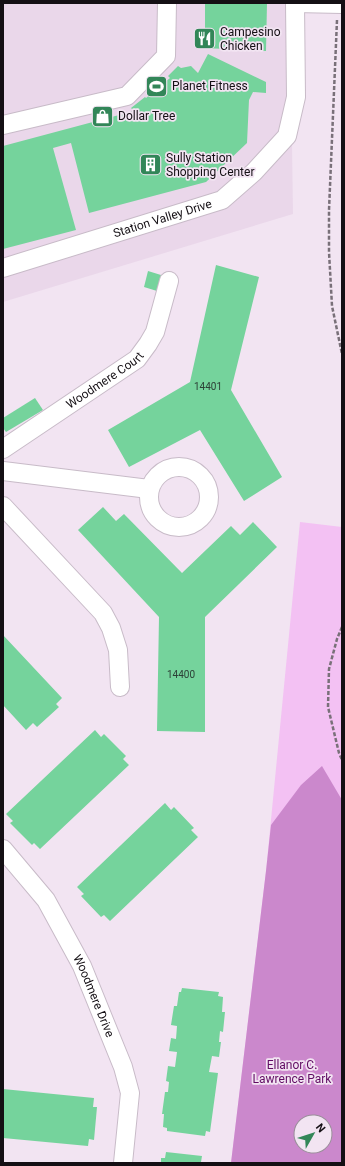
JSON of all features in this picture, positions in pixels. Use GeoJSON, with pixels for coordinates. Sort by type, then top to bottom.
{"type":"FeatureCollection","features":[{"type":"Feature","properties":{"kind":"street"},"geometry":{"type":"LineString","coordinates":[[3,126],[127,96],[166,56],[167,3]]}},
{"type":"Feature","properties":{"kind":"street","name":"Station Valley Drive"},"geometry":{"type":"LineString","coordinates":[[3,268],[60,249],[142,226],[222,200],[254,172],[287,136],[296,97],[295,3],[340,4]]}},
{"type":"Feature","properties":{"kind":"street","name":"Woodmere Court"},"geometry":{"type":"LineString","coordinates":[[3,449],[137,359],[155,332],[169,281]]}},
{"type":"Feature","properties":{"kind":"street"},"geometry":{"type":"LineString","coordinates":[[3,471],[149,489]]}},
{"type":"Feature","properties":{"kind":"street"},"geometry":{"type":"LineString","coordinates":[[3,506],[103,613],[111,628],[118,650],[120,686]]}},
{"type":"Feature","properties":{"kind":"street","name":"Woodmere Drive"},"geometry":{"type":"LineString","coordinates":[[3,849],[46,900],[82,966],[122,1067],[130,1093],[123,1163]]}},
{"type":"Feature","properties":{"kind":"path"},"geometry":{"type":"LineString","coordinates":[[340,4],[334,75],[328,252],[332,306],[342,354]]}},
{"type":"Feature","properties":{"kind":"path"},"geometry":{"type":"LineString","coordinates":[[342,627],[337,639],[329,669],[328,707],[338,753],[342,760]]}},
{"type":"Feature","properties":{"kind":"shaded area"},"geometry":{"type":"Polygon","coordinates":[[[3,3],[290,3],[293,214],[3,302],[3,3]]]}},
{"type":"Feature","properties":{"kind":"green space","name":"Ellanor C. Lawrence Park"},"geometry":{"type":"Polygon","coordinates":[[[300,522],[342,527],[342,1163],[231,1163],[266,871],[300,522]]]}},
{"type":"Feature","properties":{"kind":"green space","name":"Ellanor C. Lawrence Park"},"geometry":{"type":"Polygon","coordinates":[[[322,766],[342,800],[342,1163],[231,1163],[271,825],[301,785],[322,766]]]}},
{"type":"Feature","properties":{"kind":"building"},"geometry":{"type":"Polygon","coordinates":[[[205,3],[267,3],[266,51],[205,48],[205,3]]]}},
{"type":"Feature","properties":{"kind":"building","name":"Sully Station Shopping Center"},"geometry":{"type":"Polygon","coordinates":[[[208,54],[266,82],[266,93],[253,92],[249,100],[247,143],[206,182],[89,213],[71,143],[53,148],[76,230],[3,249],[3,146],[134,111],[131,108],[145,97],[146,98],[170,78],[168,76],[178,66],[181,68],[191,66],[198,73],[208,54]]]}},
{"type":"Feature","properties":{"kind":"building"},"geometry":{"type":"Polygon","coordinates":[[[216,265],[259,277],[231,390],[282,477],[244,501],[200,430],[129,467],[108,430],[190,382],[216,265]]]}},
{"type":"Feature","properties":{"kind":"building"},"geometry":{"type":"Polygon","coordinates":[[[148,271],[161,275],[157,291],[144,287],[148,271]]]}},
{"type":"Feature","properties":{"kind":"building"},"geometry":{"type":"Polygon","coordinates":[[[35,398],[43,410],[6,432],[3,428],[3,418],[35,398]]]}},
{"type":"Feature","properties":{"kind":"building"},"geometry":{"type":"Polygon","coordinates":[[[103,507],[116,521],[124,514],[182,573],[231,526],[240,535],[253,522],[277,547],[205,617],[205,732],[157,731],[159,617],[78,530],[103,507]]]}},
{"type":"Feature","properties":{"kind":"building"},"geometry":{"type":"Polygon","coordinates":[[[3,635],[62,698],[56,704],[59,707],[37,727],[33,723],[26,730],[3,705],[3,635]]]}},
{"type":"Feature","properties":{"kind":"building"},"geometry":{"type":"Polygon","coordinates":[[[95,730],[101,737],[104,734],[126,756],[123,759],[129,765],[40,849],[34,843],[32,845],[10,823],[13,821],[6,814],[95,730]]]}},
{"type":"Feature","properties":{"kind":"building"},"geometry":{"type":"Polygon","coordinates":[[[165,803],[171,810],[174,807],[194,828],[191,830],[198,837],[110,921],[104,915],[101,917],[81,896],[84,894],[77,887],[165,803]]]}},
{"type":"Feature","properties":{"kind":"building"},"geometry":{"type":"Polygon","coordinates":[[[182,988],[219,992],[218,996],[223,997],[222,1012],[225,1012],[223,1032],[220,1031],[219,1042],[221,1042],[219,1057],[212,1056],[209,1072],[218,1073],[210,1132],[206,1131],[205,1136],[167,1131],[167,1128],[163,1127],[164,1114],[162,1114],[165,1092],[168,1092],[169,1082],[166,1081],[168,1066],[175,1067],[177,1052],[169,1051],[171,1038],[176,1039],[177,1026],[171,1025],[174,1006],[177,1006],[179,992],[181,992],[182,988]]]}},
{"type":"Feature","properties":{"kind":"building"},"geometry":{"type":"Polygon","coordinates":[[[3,1089],[94,1098],[93,1107],[97,1107],[94,1140],[89,1139],[88,1146],[3,1138],[3,1089]]]}},
{"type":"Feature","properties":{"kind":"building"},"geometry":{"type":"Polygon","coordinates":[[[166,1152],[202,1156],[201,1162],[204,1163],[161,1163],[161,1158],[165,1158],[166,1152]]]}},
{"type":"Feature","properties":{"kind":"place","name":"Campesino Chicken"},"geometry":{"type":"Point","coordinates":[204,39]}},
{"type":"Feature","properties":{"kind":"place","name":"Planet Fitness"},"geometry":{"type":"Point","coordinates":[157,86]}},
{"type":"Feature","properties":{"kind":"place","name":"Dollar Tree"},"geometry":{"type":"Point","coordinates":[102,116]}},
{"type":"Feature","properties":{"kind":"place","name":"Sully Station Shopping Center"},"geometry":{"type":"Point","coordinates":[150,165]}}]}
